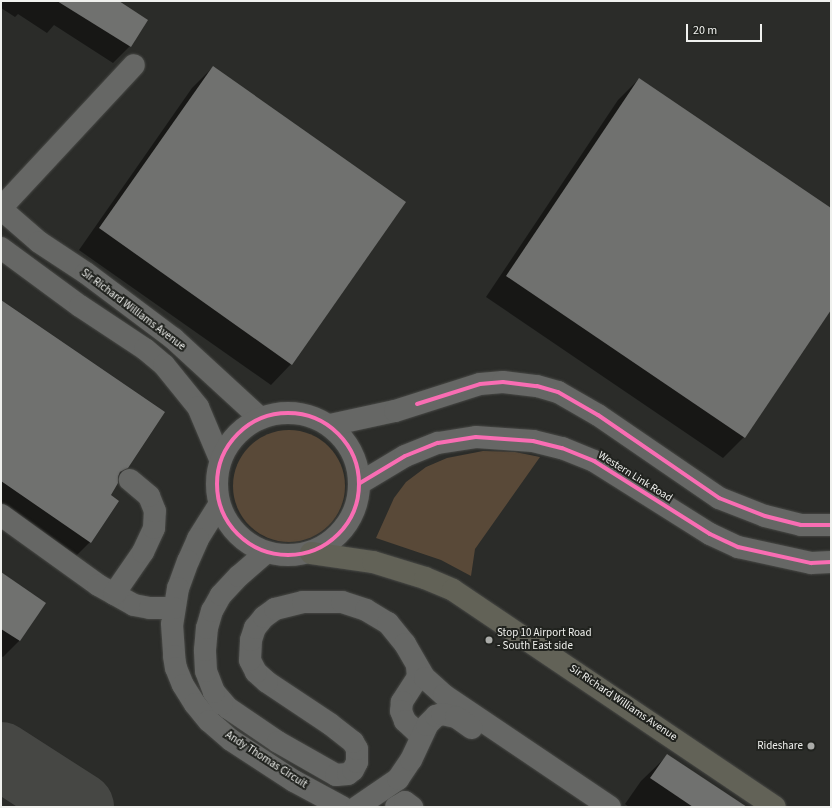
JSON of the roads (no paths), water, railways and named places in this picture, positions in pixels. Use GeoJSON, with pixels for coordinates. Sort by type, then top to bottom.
{"type":"FeatureCollection","features":[{"type":"Feature","properties":{"kind":"main road","name":"Sir Richard Williams Avenue"},"geometry":{"type":"LineString","coordinates":[[311,553],[373,562],[403,571],[454,590],[775,807]]}},
{"type":"Feature","properties":{"kind":"street"},"geometry":{"type":"LineString","coordinates":[[1,208],[134,66]]}},
{"type":"Feature","properties":{"kind":"street","name":"Sir Richard Williams Avenue"},"geometry":{"type":"LineString","coordinates":[[1,208],[39,242],[86,273],[174,339],[260,418]]}},
{"type":"Feature","properties":{"kind":"street"},"geometry":{"type":"LineString","coordinates":[[1,248],[60,292],[145,349],[164,365],[198,408],[220,459]]}},
{"type":"Feature","properties":{"kind":"street"},"geometry":{"type":"LineString","coordinates":[[330,425],[395,411],[480,384],[503,382],[537,386],[558,392],[598,415],[719,498],[765,516],[801,525],[831,525]]}},
{"type":"Feature","properties":{"kind":"street"},"geometry":{"type":"LineString","coordinates":[[279,413],[299,413],[330,425],[348,445],[356,463],[360,483],[357,506],[347,526],[331,542],[311,553],[288,557],[265,553],[245,542],[229,526],[219,505],[216,482],[220,459],[230,442],[243,428],[260,418],[279,413]]}},
{"type":"Feature","properties":{"kind":"street","name":"Western Link Road"},"geometry":{"type":"LineString","coordinates":[[360,483],[405,456],[438,443],[476,437],[533,441],[562,448],[594,461],[703,530],[738,547],[811,563],[831,562]]}},
{"type":"Feature","properties":{"kind":"street"},"geometry":{"type":"LineString","coordinates":[[114,594],[143,552],[154,528],[156,511],[149,496],[130,480]]}},
{"type":"Feature","properties":{"kind":"street","name":"Andy Thomas Circuit"},"geometry":{"type":"LineString","coordinates":[[219,505],[198,539],[178,588],[172,624],[176,668],[183,685],[195,704],[209,721],[231,740],[294,782],[336,803]]}},
{"type":"Feature","properties":{"kind":"street"},"geometry":{"type":"LineString","coordinates":[[1,516],[98,585],[134,605],[150,608],[174,608]]}},
{"type":"Feature","properties":{"kind":"street"},"geometry":{"type":"LineString","coordinates":[[265,553],[239,576],[221,595],[212,611],[207,628],[205,650],[206,671],[214,692],[225,710],[241,729],[258,744],[302,775],[336,803]]}},
{"type":"Feature","properties":{"kind":"street"},"geometry":{"type":"LineString","coordinates":[[214,692],[228,708],[239,717],[324,770],[342,776],[353,770],[357,762],[357,749],[346,736],[267,682],[256,672],[250,660],[251,640],[255,628],[264,617],[275,610],[288,605],[322,600],[342,602],[366,610],[388,623],[405,644],[425,678],[444,695],[610,807]]}},
{"type":"Feature","properties":{"kind":"street"},"geometry":{"type":"LineString","coordinates":[[417,666],[418,677],[402,702],[401,711],[405,721],[421,736]]}},
{"type":"Feature","properties":{"kind":"street"},"geometry":{"type":"LineString","coordinates":[[357,807],[398,779],[411,760],[426,725],[436,716],[449,715],[456,717],[589,807]]}},
{"type":"Feature","properties":{"kind":"street"},"geometry":{"type":"LineString","coordinates":[[396,807],[405,802],[412,807]]}},
{"type":"Feature","properties":{"kind":"place","name":"Stop 10 Airport Road - South East side"},"geometry":{"type":"Point","coordinates":[489,640]}},
{"type":"Feature","properties":{"kind":"place","name":"Rideshare"},"geometry":{"type":"Point","coordinates":[811,746]}}]}
